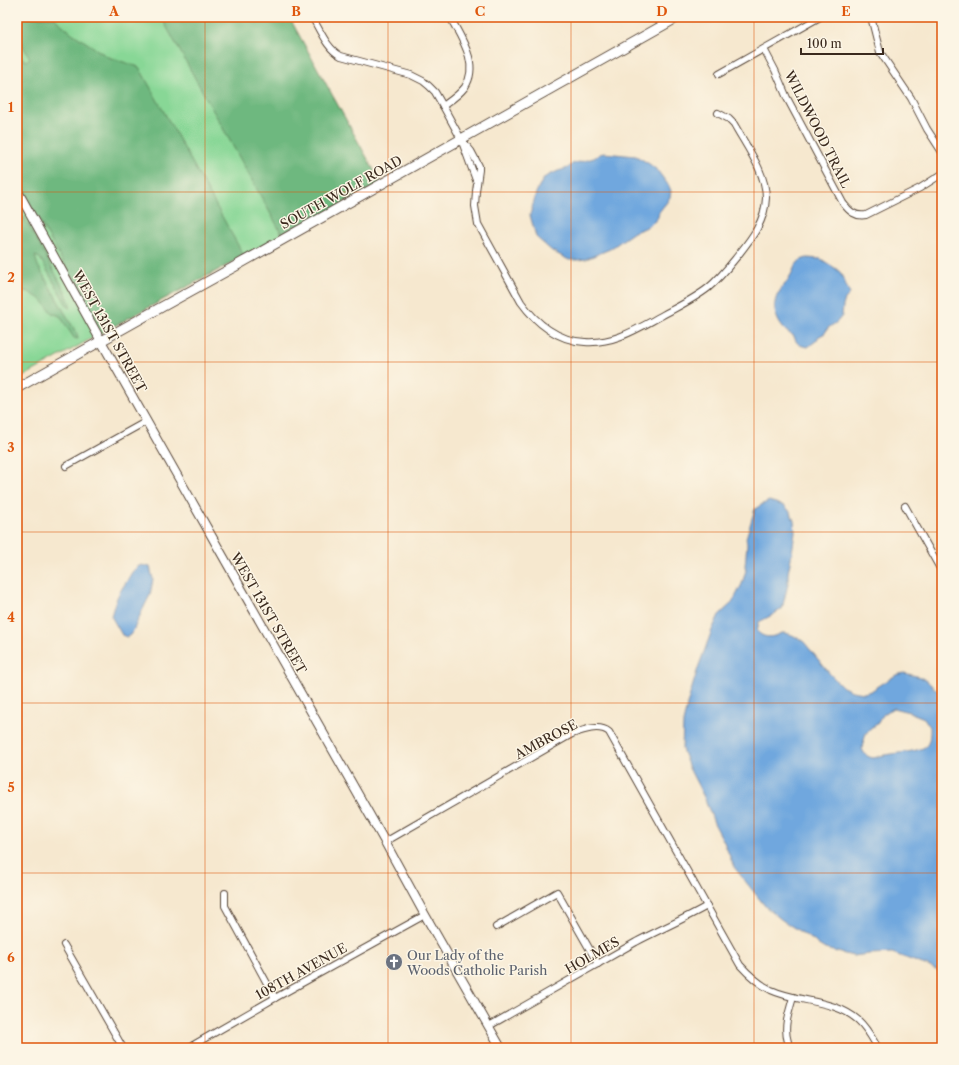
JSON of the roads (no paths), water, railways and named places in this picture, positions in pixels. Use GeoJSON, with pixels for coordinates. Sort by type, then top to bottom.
{"type":"FeatureCollection","features":[{"type":"Feature","properties":{"kind":"main road","name":"SOUTH WOLF ROAD"},"geometry":{"type":"LineString","coordinates":[[17,388],[678,17]]}},
{"type":"Feature","properties":{"kind":"street"},"geometry":{"type":"LineString","coordinates":[[312,17],[335,53],[341,56],[411,75],[430,86],[444,106],[461,139],[477,183],[475,206],[478,224],[521,302],[535,319],[549,330],[577,341],[598,342],[611,340],[632,332],[707,289],[725,272],[752,238],[763,217],[766,198],[761,174],[734,124],[729,119],[718,113]]}},
{"type":"Feature","properties":{"kind":"street"},"geometry":{"type":"LineString","coordinates":[[444,106],[465,87],[470,74],[471,66],[467,50],[450,17]]}},
{"type":"Feature","properties":{"kind":"street"},"geometry":{"type":"LineString","coordinates":[[719,74],[820,17]]}},
{"type":"Feature","properties":{"kind":"street"},"geometry":{"type":"LineString","coordinates":[[870,17],[880,52],[911,98],[927,129],[942,152]]}},
{"type":"Feature","properties":{"kind":"street","name":"WILDWOOD TRAIL"},"geometry":{"type":"LineString","coordinates":[[764,49],[787,98],[843,203],[856,216],[866,215],[920,188],[942,174]]}},
{"type":"Feature","properties":{"kind":"street","name":"WEST 131ST STREET"},"geometry":{"type":"LineString","coordinates":[[17,190],[501,1048]]}},
{"type":"Feature","properties":{"kind":"street"},"geometry":{"type":"LineString","coordinates":[[66,466],[146,421]]}},
{"type":"Feature","properties":{"kind":"street"},"geometry":{"type":"LineString","coordinates":[[905,506],[942,572]]}},
{"type":"Feature","properties":{"kind":"street","name":"AMBROSE"},"geometry":{"type":"LineString","coordinates":[[385,842],[572,734],[595,728],[605,729],[609,732],[740,965],[760,984],[770,990],[780,994],[830,1005],[851,1014],[864,1026],[878,1048]]}},
{"type":"Feature","properties":{"kind":"street"},"geometry":{"type":"LineString","coordinates":[[496,927],[557,892],[598,964]]}},
{"type":"Feature","properties":{"kind":"street"},"geometry":{"type":"LineString","coordinates":[[225,893],[224,906],[275,998]]}},
{"type":"Feature","properties":{"kind":"street","name":"HOLMES"},"geometry":{"type":"LineString","coordinates":[[489,1026],[642,939],[707,906]]}},
{"type":"Feature","properties":{"kind":"street","name":"108TH AVENUE"},"geometry":{"type":"LineString","coordinates":[[188,1048],[425,915]]}},
{"type":"Feature","properties":{"kind":"street"},"geometry":{"type":"LineString","coordinates":[[64,945],[123,1048]]}},
{"type":"Feature","properties":{"kind":"street"},"geometry":{"type":"LineString","coordinates":[[788,1042],[786,1027],[793,997]]}},
{"type":"Feature","properties":{"kind":"water"},"geometry":{"type":"Polygon","coordinates":[[[604,153],[636,156],[648,163],[657,170],[669,186],[671,191],[670,197],[659,212],[655,221],[645,228],[634,232],[610,249],[586,259],[569,260],[552,251],[536,237],[530,215],[536,193],[545,177],[568,168],[572,164],[594,158],[604,153]]]}},
{"type":"Feature","properties":{"kind":"water"},"geometry":{"type":"Polygon","coordinates":[[[803,259],[821,259],[840,272],[850,294],[845,299],[842,316],[808,347],[799,344],[794,336],[782,327],[777,318],[775,308],[778,294],[788,280],[795,266],[803,259]]]}},
{"type":"Feature","properties":{"kind":"water"},"geometry":{"type":"Polygon","coordinates":[[[769,501],[785,506],[791,513],[794,521],[795,532],[788,573],[788,584],[782,609],[759,622],[757,631],[764,636],[769,637],[786,633],[804,642],[830,674],[843,687],[852,691],[864,693],[871,691],[896,675],[904,673],[920,677],[927,681],[942,695],[942,973],[928,966],[892,953],[853,956],[825,949],[782,920],[765,906],[734,867],[705,799],[689,768],[682,749],[683,723],[688,701],[712,630],[719,615],[732,603],[742,584],[746,570],[746,538],[755,509],[769,501]],[[893,708],[884,714],[878,723],[866,733],[862,748],[863,752],[869,757],[874,758],[883,755],[914,751],[927,745],[930,727],[924,718],[893,708]]]}},
{"type":"Feature","properties":{"kind":"water"},"geometry":{"type":"Polygon","coordinates":[[[141,565],[150,567],[153,579],[150,595],[133,631],[127,637],[122,635],[111,616],[120,592],[133,571],[141,565]]]}},
{"type":"Feature","properties":{"kind":"place","name":"Our Lady of the Woods Catholic Parish"},"geometry":{"type":"Point","coordinates":[394,962]}}]}
